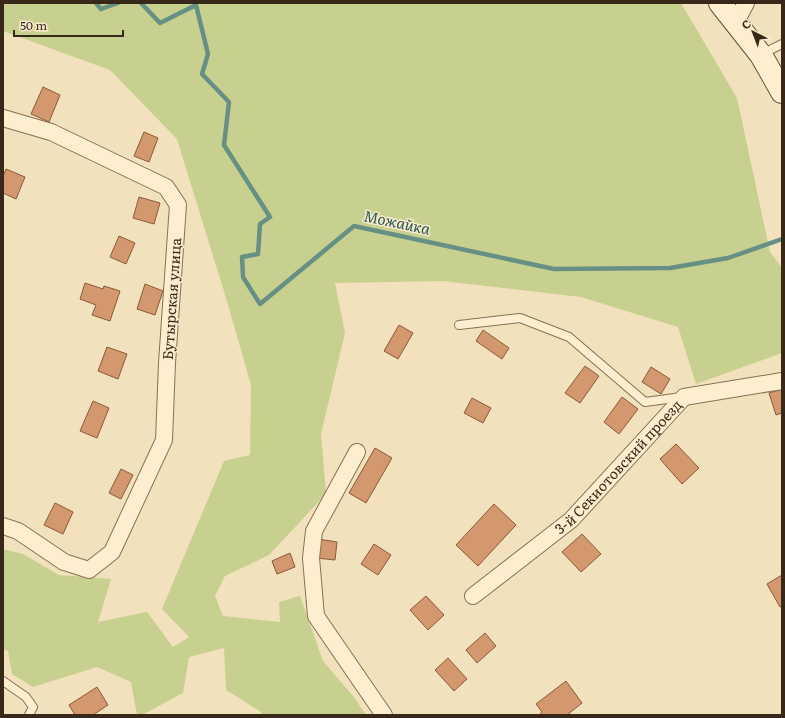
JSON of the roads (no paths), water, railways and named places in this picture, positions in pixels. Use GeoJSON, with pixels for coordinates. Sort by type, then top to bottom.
{"type":"FeatureCollection","features":[{"type":"Feature","properties":{"kind":"main road"},"geometry":{"type":"LineString","coordinates":[[720,3],[761,55],[781,90]]}},
{"type":"Feature","properties":{"kind":"street"},"geometry":{"type":"LineString","coordinates":[[736,22],[746,3]]}},
{"type":"Feature","properties":{"kind":"street","name":"Бутырская улица"},"geometry":{"type":"LineString","coordinates":[[3,118],[51,132],[166,186],[178,205],[167,363],[164,440],[112,552],[89,570],[64,562],[18,531],[3,526]]}},
{"type":"Feature","properties":{"kind":"street","name":"3-й Секиотовский проезд"},"geometry":{"type":"LineString","coordinates":[[473,596],[571,520],[684,397],[782,381]]}},
{"type":"Feature","properties":{"kind":"street"},"geometry":{"type":"LineString","coordinates":[[358,452],[314,531],[311,558],[316,616],[384,715]]}},
{"type":"Feature","properties":{"kind":"lane"},"geometry":{"type":"LineString","coordinates":[[761,55],[782,44]]}},
{"type":"Feature","properties":{"kind":"lane"},"geometry":{"type":"LineString","coordinates":[[459,325],[520,318],[569,337],[646,402],[684,397]]}},
{"type":"Feature","properties":{"kind":"lane"},"geometry":{"type":"LineString","coordinates":[[3,681],[26,697],[33,707],[29,715]]}},
{"type":"Feature","properties":{"kind":"waterway"},"geometry":{"type":"LineString","coordinates":[[96,3],[101,9],[118,3]]}},
{"type":"Feature","properties":{"kind":"waterway","name":"Можайка"},"geometry":{"type":"LineString","coordinates":[[141,3],[160,23],[196,5],[208,54],[202,74],[229,102],[224,145],[270,217],[260,224],[258,254],[242,257],[243,277],[260,304],[354,226],[554,269],[670,268],[728,258],[782,239]]}}]}
